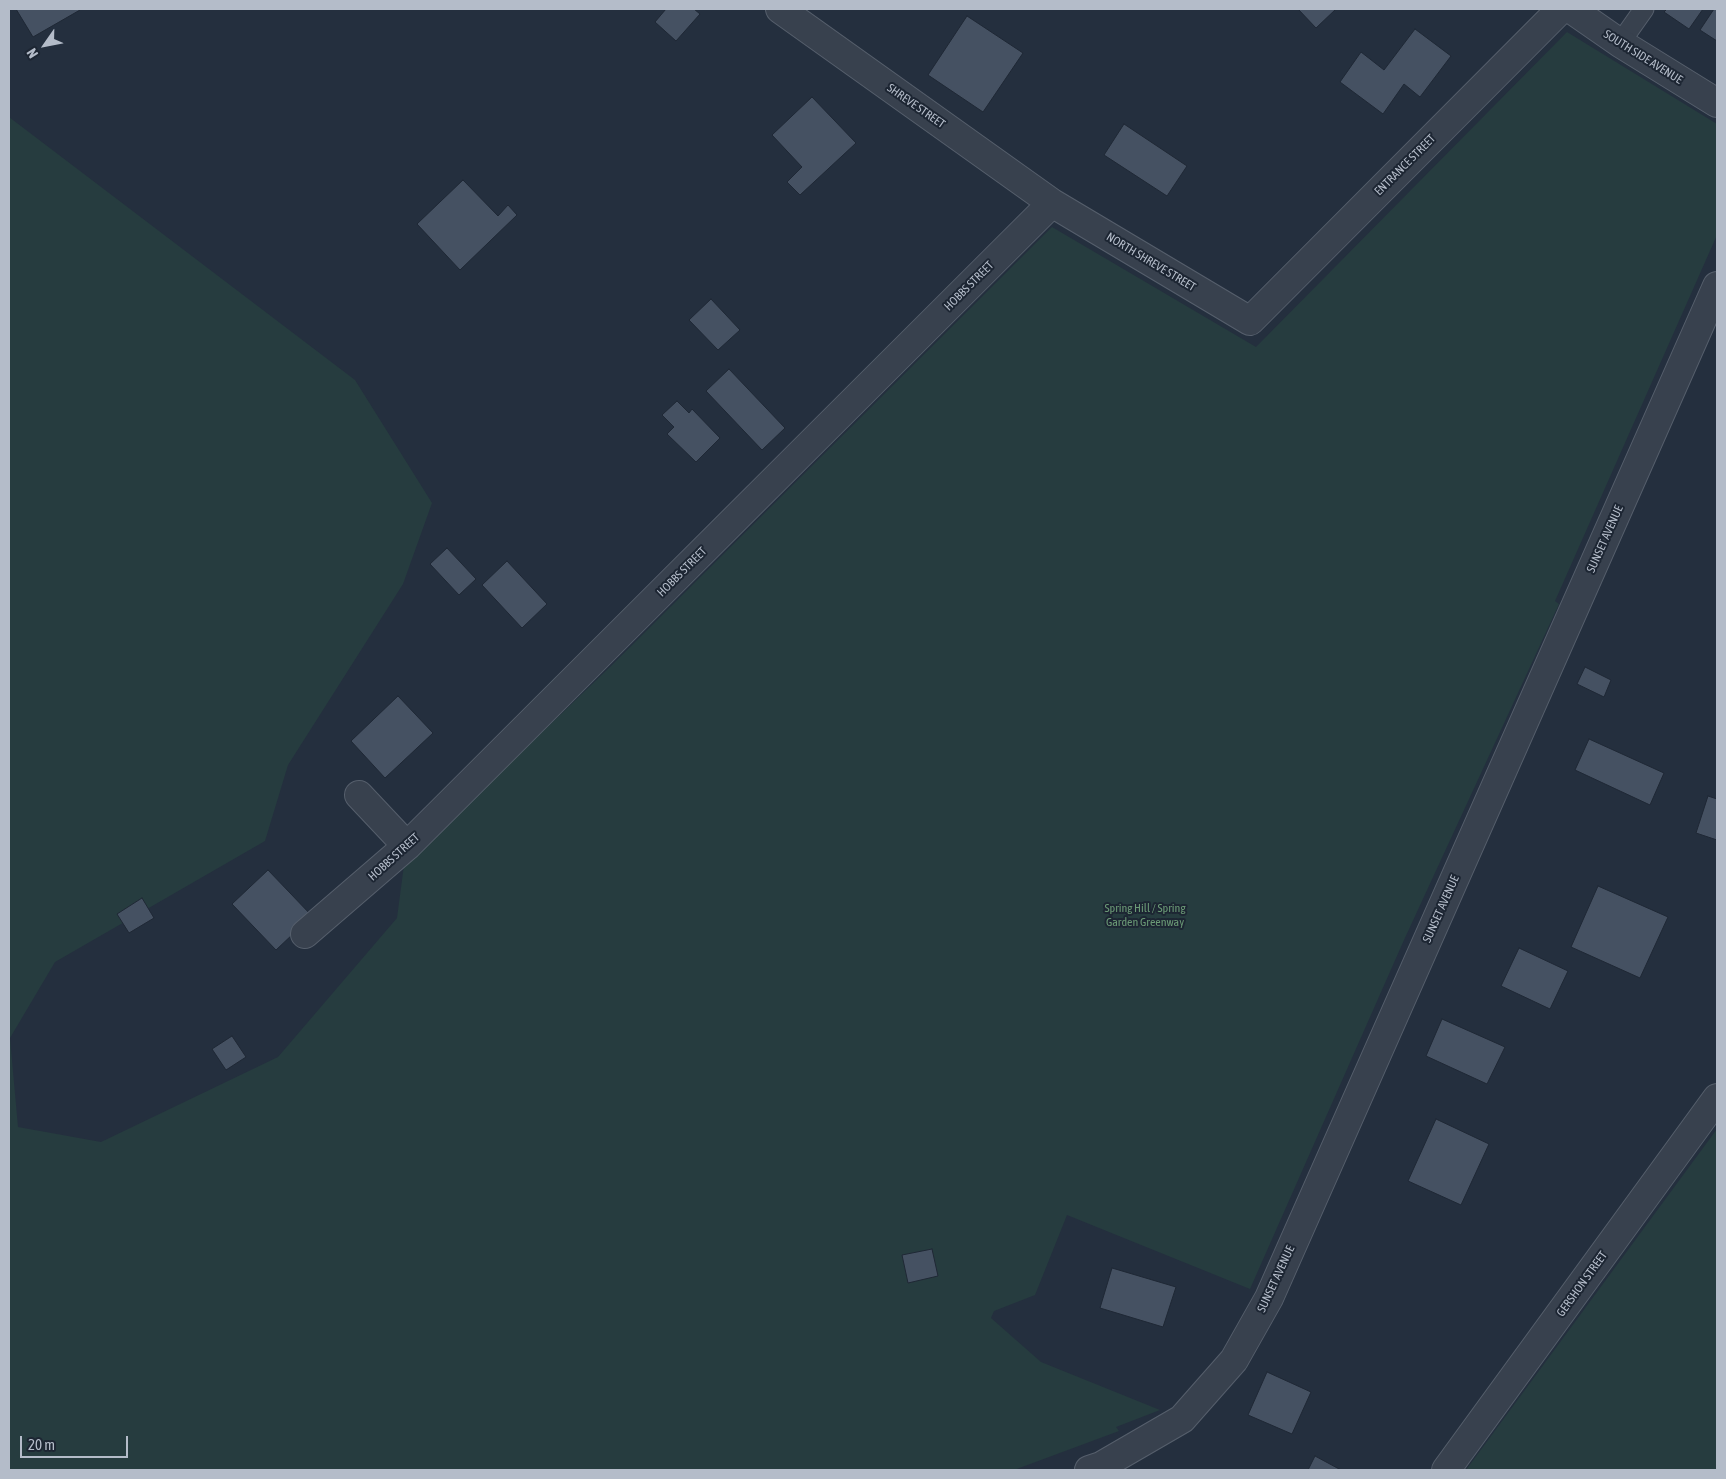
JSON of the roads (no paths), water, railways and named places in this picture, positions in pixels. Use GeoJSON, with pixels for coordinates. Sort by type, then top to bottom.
{"type":"FeatureCollection","features":[{"type":"Feature","properties":{"kind":"street","name":"SHREVE STREET"},"geometry":{"type":"LineString","coordinates":[[780,9],[1052,203]]}},
{"type":"Feature","properties":{"kind":"street","name":"ENTRANCE STREET"},"geometry":{"type":"LineString","coordinates":[[1250,321],[1561,9]]}},
{"type":"Feature","properties":{"kind":"street","name":"SOUTH SIDE AVENUE"},"geometry":{"type":"LineString","coordinates":[[1571,9],[1620,43],[1717,103]]}},
{"type":"Feature","properties":{"kind":"street","name":"NORTH SHREVE STREET"},"geometry":{"type":"LineString","coordinates":[[1052,203],[1250,321]]}},
{"type":"Feature","properties":{"kind":"street","name":"HOBBS STREET"},"geometry":{"type":"LineString","coordinates":[[305,934],[407,846],[1052,203]]}},
{"type":"Feature","properties":{"kind":"street","name":"SUNSET AVENUE"},"geometry":{"type":"LineString","coordinates":[[1089,1470],[1101,1466],[1182,1419],[1234,1360],[1269,1298],[1717,286]]}},
{"type":"Feature","properties":{"kind":"street"},"geometry":{"type":"LineString","coordinates":[[359,795],[407,846]]}},
{"type":"Feature","properties":{"kind":"street","name":"GERSHON STREET"},"geometry":{"type":"LineString","coordinates":[[1446,1470],[1717,1098]]}},
{"type":"Feature","properties":{"kind":"lane"},"geometry":{"type":"LineString","coordinates":[[1620,43],[1644,9]]}},
{"type":"Feature","properties":{"kind":"park label","name":"Spring Hill / Spring Garden Greenway"},"geometry":{"type":"Point","coordinates":[1145,915]}}]}
